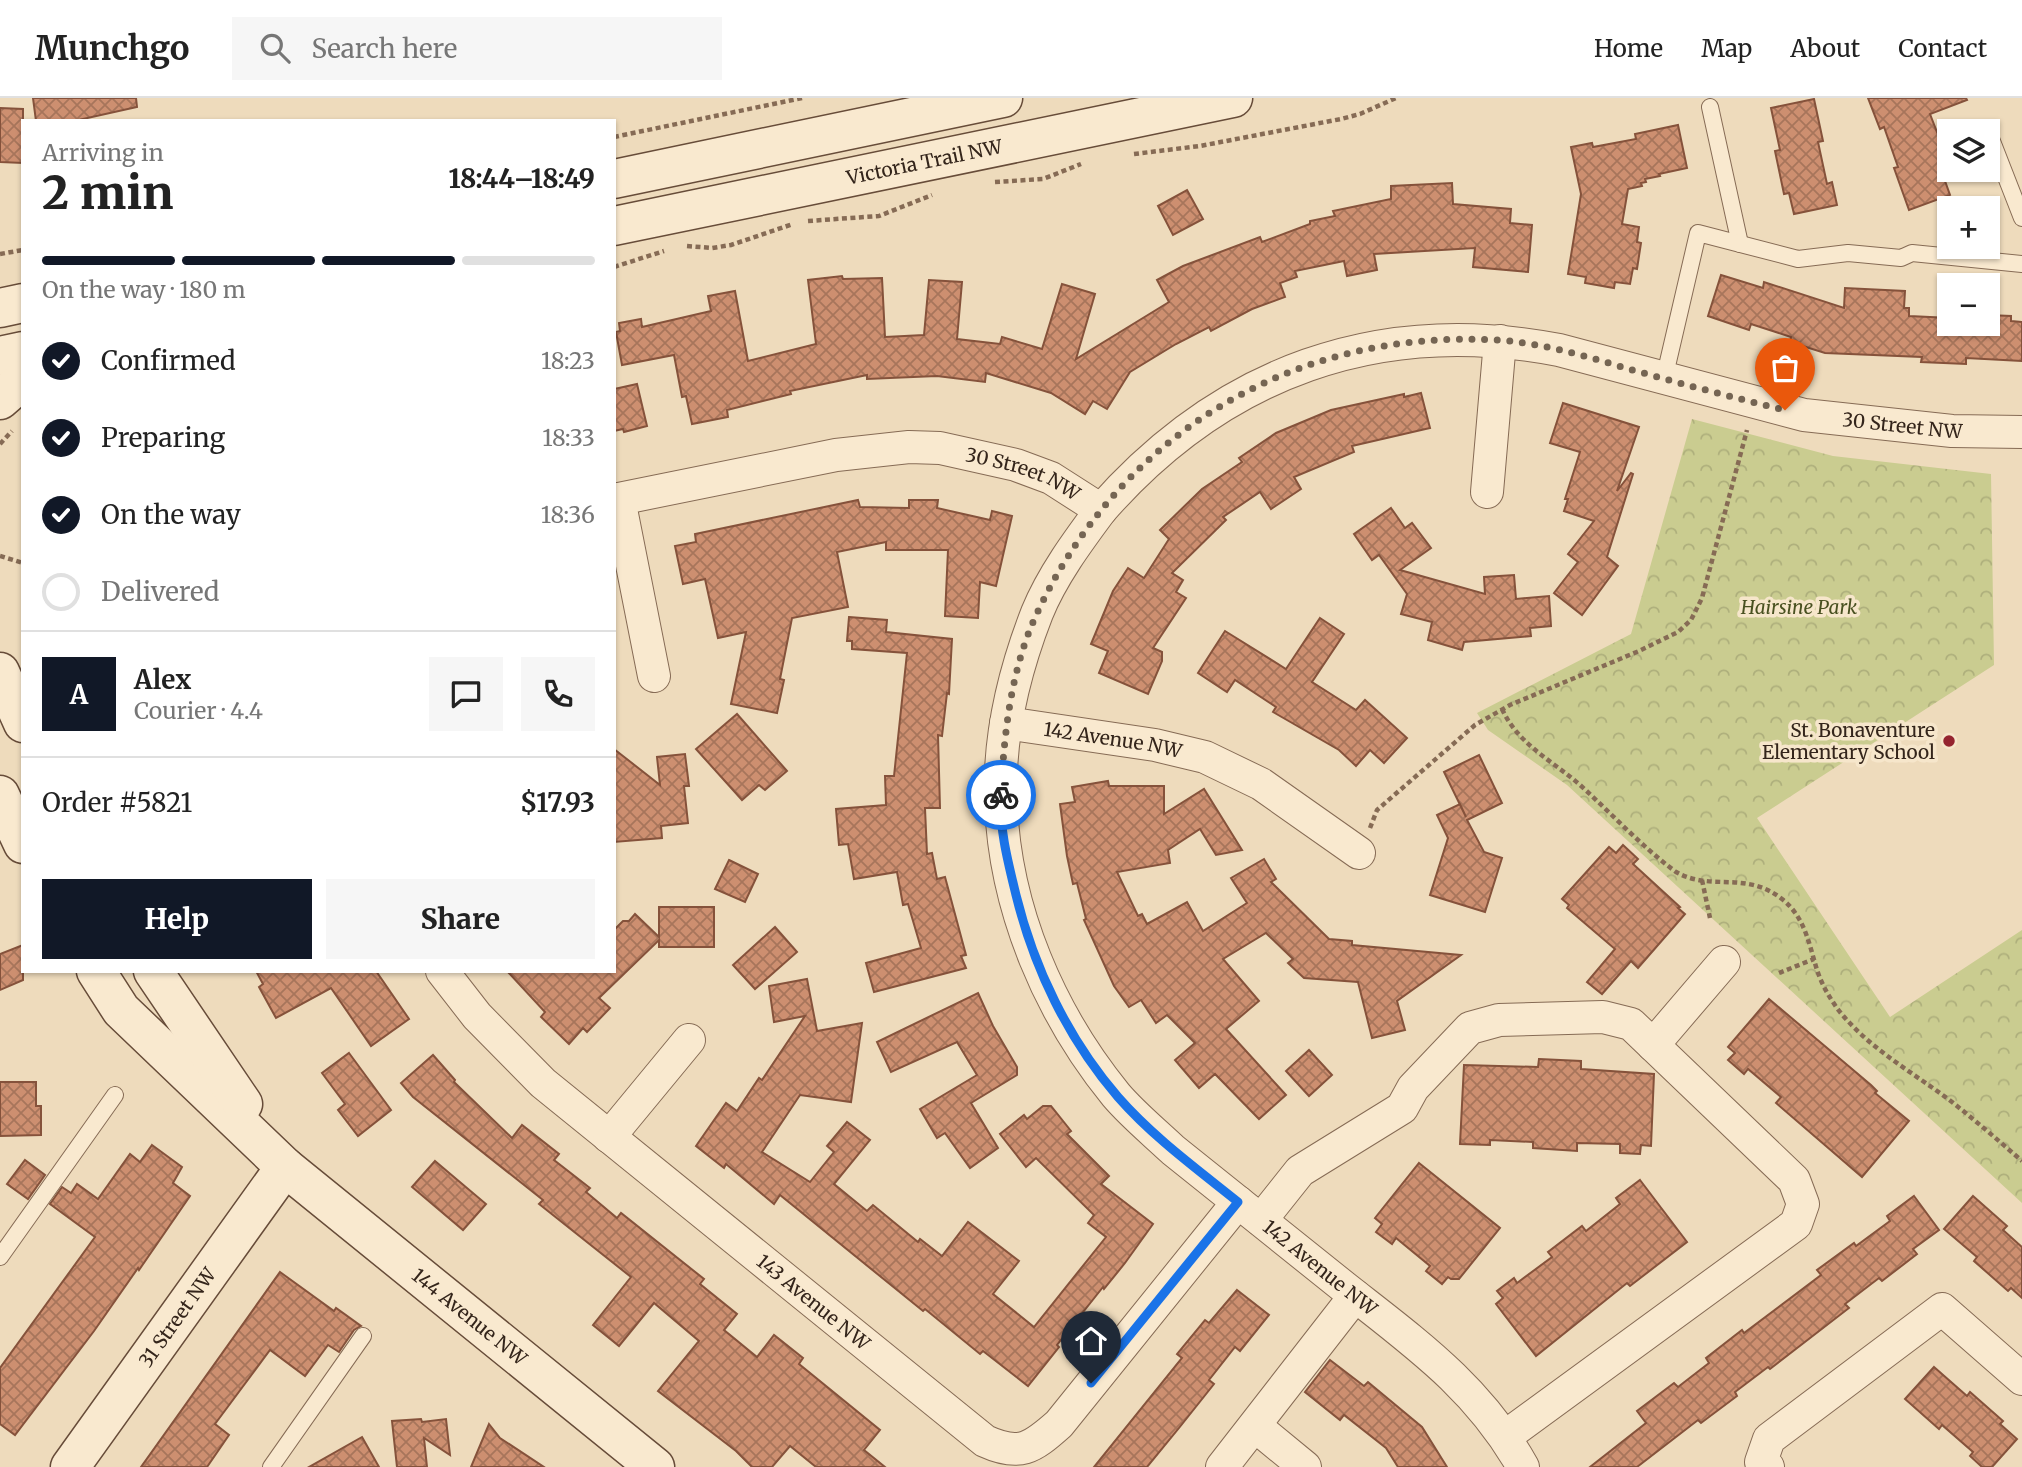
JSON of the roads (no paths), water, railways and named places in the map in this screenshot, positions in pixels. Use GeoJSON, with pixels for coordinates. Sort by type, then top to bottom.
{"type":"FeatureCollection","features":[{"type":"Feature","properties":{"kind":"main road"},"geometry":{"type":"LineString","coordinates":[[616,179],[1003,98]]}},
{"type":"Feature","properties":{"kind":"main road","name":"Victoria Trail NW"},"geometry":{"type":"LineString","coordinates":[[616,226],[1233,98]]}},
{"type":"Feature","properties":{"kind":"main road"},"geometry":{"type":"LineString","coordinates":[[0,284],[21,284]]}},
{"type":"Feature","properties":{"kind":"main road"},"geometry":{"type":"LineString","coordinates":[[0,308],[21,303]]}},
{"type":"Feature","properties":{"kind":"main road"},"geometry":{"type":"LineString","coordinates":[[0,356],[21,351]]}},
{"type":"Feature","properties":{"kind":"main road"},"geometry":{"type":"LineString","coordinates":[[0,400],[21,382]]}},
{"type":"Feature","properties":{"kind":"main road"},"geometry":{"type":"LineString","coordinates":[[0,672],[21,719]]}},
{"type":"Feature","properties":{"kind":"main road"},"geometry":{"type":"LineString","coordinates":[[0,795],[21,840]]}},
{"type":"Feature","properties":{"kind":"main road","name":"144 Avenue NW"},"geometry":{"type":"LineString","coordinates":[[97,973],[121,1010],[285,1167],[655,1467]]}},
{"type":"Feature","properties":{"kind":"main road","name":"144 Avenue NW"},"geometry":{"type":"LineString","coordinates":[[154,973],[285,1167]]}},
{"type":"Feature","properties":{"kind":"main road","name":"31 Street NW"},"geometry":{"type":"LineString","coordinates":[[70,1467],[285,1167]]}},
{"type":"Feature","properties":{"kind":"street","name":"30 Street NW"},"geometry":{"type":"LineString","coordinates":[[654,676],[617,500],[836,455],[909,447],[940,448],[1016,466],[1051,478],[1101,510],[1139,468],[1215,410],[1250,389],[1290,371],[1362,350],[1415,341],[1500,341],[1559,350],[1804,415],[1952,431],[2022,432]]}},
{"type":"Feature","properties":{"kind":"street"},"geometry":{"type":"LineString","coordinates":[[1488,492],[1500,341]]}},
{"type":"Feature","properties":{"kind":"street","name":"142 Avenue NW"},"geometry":{"type":"LineString","coordinates":[[1101,510],[1076,546],[1038,611],[1017,674],[1006,723],[1000,803],[1004,837],[1024,929],[1054,1001],[1073,1035],[1118,1097],[1173,1150],[1431,1355],[1482,1405],[1506,1436],[1524,1467]]}},
{"type":"Feature","properties":{"kind":"street","name":"142 Avenue NW"},"geometry":{"type":"LineString","coordinates":[[1006,723],[1155,745],[1205,757],[1261,784],[1359,853]]}},
{"type":"Feature","properties":{"kind":"street"},"geometry":{"type":"LineString","coordinates":[[1653,1045],[1724,962]]}},
{"type":"Feature","properties":{"kind":"street","name":"143 Avenue NW"},"geometry":{"type":"LineString","coordinates":[[444,973],[503,1045],[542,1083],[985,1441],[1008,1450],[1025,1449],[1043,1438],[1059,1423],[1249,1211]]}},
{"type":"Feature","properties":{"kind":"street"},"geometry":{"type":"LineString","coordinates":[[1249,1211],[1300,1171],[1402,1108],[1413,1088],[1469,1028],[1499,1020],[1603,1017],[1631,1024],[1794,1180],[1803,1204],[1796,1224],[1506,1436]]}},
{"type":"Feature","properties":{"kind":"street"},"geometry":{"type":"LineString","coordinates":[[609,1137],[689,1040]]}},
{"type":"Feature","properties":{"kind":"street"},"geometry":{"type":"LineString","coordinates":[[1222,1467],[1355,1296]]}},
{"type":"Feature","properties":{"kind":"street"},"geometry":{"type":"LineString","coordinates":[[1768,1467],[1761,1462],[1769,1439],[1942,1309],[2022,1379]]}},
{"type":"Feature","properties":{"kind":"street"},"geometry":{"type":"LineString","coordinates":[[1255,1426],[1305,1467]]}},
{"type":"Feature","properties":{"kind":"lane"},"geometry":{"type":"LineString","coordinates":[[1710,107],[1740,244]]}},
{"type":"Feature","properties":{"kind":"lane"},"geometry":{"type":"LineString","coordinates":[[2000,162],[2022,218]]}},
{"type":"Feature","properties":{"kind":"lane"},"geometry":{"type":"LineString","coordinates":[[1664,379],[1698,233],[1798,259],[1848,253],[1901,258],[1912,253],[2022,264]]}},
{"type":"Feature","properties":{"kind":"lane"},"geometry":{"type":"LineString","coordinates":[[0,1257],[115,1096]]}},
{"type":"Feature","properties":{"kind":"lane"},"geometry":{"type":"LineString","coordinates":[[271,1467],[363,1336]]}},
{"type":"Feature","properties":{"kind":"place","name":"St. Bonaventure Elementary School"},"geometry":{"type":"Point","coordinates":[1949,741]}},
{"type":"Feature","properties":{"kind":"park label","name":"Hairsine Park"},"geometry":{"type":"Point","coordinates":[1799,607]}}]}
